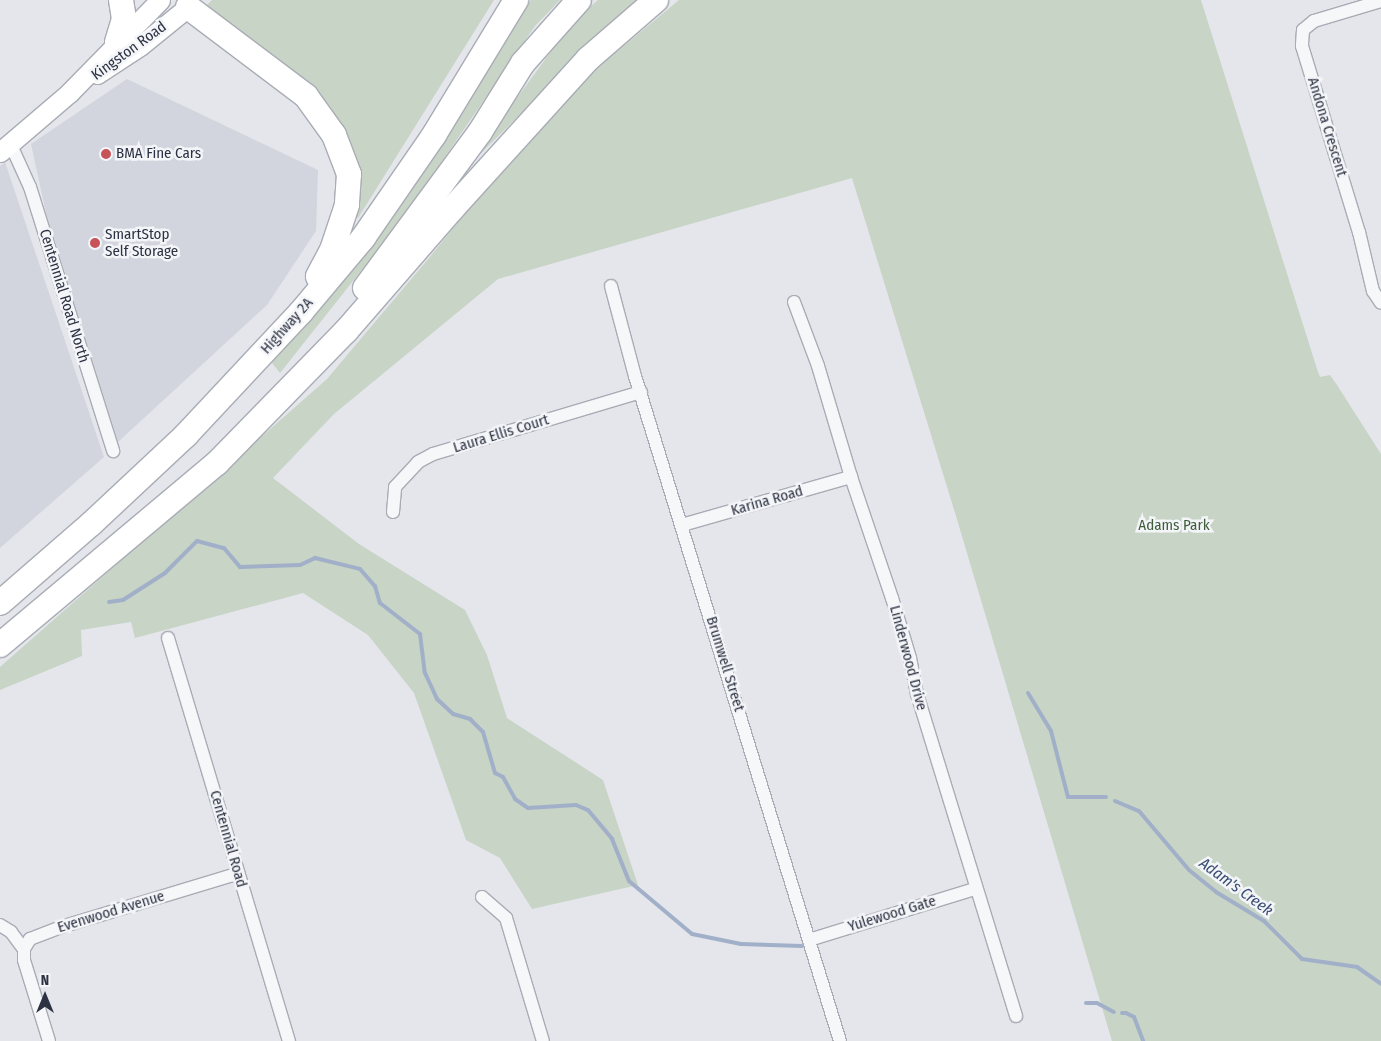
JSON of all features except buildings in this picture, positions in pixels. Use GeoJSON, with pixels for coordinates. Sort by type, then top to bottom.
{"type":"FeatureCollection","features":[{"type":"Feature","properties":{"kind":"highway"},"geometry":{"type":"LineString","coordinates":[[117,42],[124,19],[121,0]]}},
{"type":"Feature","properties":{"kind":"highway","name":"Highway 2A"},"geometry":{"type":"LineString","coordinates":[[0,603],[92,524],[186,435],[272,343],[363,238],[434,135],[516,0]]}},
{"type":"Feature","properties":{"kind":"highway"},"geometry":{"type":"LineString","coordinates":[[217,463],[331,335],[480,132],[523,63],[579,0]]}},
{"type":"Feature","properties":{"kind":"highway"},"geometry":{"type":"LineString","coordinates":[[0,645],[217,463],[346,331],[452,209],[588,58],[656,0]]}},
{"type":"Feature","properties":{"kind":"highway"},"geometry":{"type":"LineString","coordinates":[[188,7],[306,96],[334,135],[349,174],[347,205],[332,250],[313,285],[272,343]]}},
{"type":"Feature","properties":{"kind":"main road","name":"Kingston Road"},"geometry":{"type":"LineString","coordinates":[[5,148],[69,93],[160,0]]}},
{"type":"Feature","properties":{"kind":"main road","name":"Kingston Road"},"geometry":{"type":"LineString","coordinates":[[69,93],[140,46],[188,7]]}},
{"type":"Feature","properties":{"kind":"street","name":"Andona Crescent"},"geometry":{"type":"LineString","coordinates":[[1381,1],[1314,21],[1304,30],[1302,46],[1359,232],[1373,291],[1381,303]]}},
{"type":"Feature","properties":{"kind":"street","name":"Centennial Road North"},"geometry":{"type":"LineString","coordinates":[[5,148],[30,187],[113,451]]}},
{"type":"Feature","properties":{"kind":"street","name":"Brumwell Street"},"geometry":{"type":"LineString","coordinates":[[611,286],[641,392],[840,1041]]}},
{"type":"Feature","properties":{"kind":"street","name":"Linderwood Drive"},"geometry":{"type":"LineString","coordinates":[[794,302],[818,366],[851,477],[910,658],[917,694],[975,889],[1016,1016]]}},
{"type":"Feature","properties":{"kind":"street","name":"Laura Ellis Court"},"geometry":{"type":"LineString","coordinates":[[393,512],[395,487],[418,462],[433,454],[641,392]]}},
{"type":"Feature","properties":{"kind":"street","name":"Karina Road"},"geometry":{"type":"LineString","coordinates":[[682,525],[851,477]]}},
{"type":"Feature","properties":{"kind":"street","name":"Centennial Road"},"geometry":{"type":"LineString","coordinates":[[168,638],[237,874],[289,1041]]}},
{"type":"Feature","properties":{"kind":"street","name":"Evenwood Avenue"},"geometry":{"type":"LineString","coordinates":[[24,949],[30,940],[61,927],[237,874]]}},
{"type":"Feature","properties":{"kind":"street","name":"Yulewood Gate"},"geometry":{"type":"LineString","coordinates":[[809,940],[975,889]]}},
{"type":"Feature","properties":{"kind":"street"},"geometry":{"type":"LineString","coordinates":[[482,897],[506,918],[543,1041]]}},
{"type":"Feature","properties":{"kind":"street"},"geometry":{"type":"LineString","coordinates":[[0,925],[11,932],[24,949],[24,960],[49,1041]]}},
{"type":"Feature","properties":{"kind":"shaded area"},"geometry":{"type":"Polygon","coordinates":[[[127,79],[318,170],[316,231],[267,305],[118,442],[46,213],[31,144],[127,79]]]}},
{"type":"Feature","properties":{"kind":"shaded area"},"geometry":{"type":"Polygon","coordinates":[[[5,162],[104,457],[0,548],[0,166],[5,162]]]}},
{"type":"Feature","properties":{"kind":"green space"},"geometry":{"type":"Polygon","coordinates":[[[212,0],[494,0],[358,218],[351,214],[349,143],[330,106],[205,7],[212,0]]]}},
{"type":"Feature","properties":{"kind":"green space"},"geometry":{"type":"Polygon","coordinates":[[[531,0],[560,0],[535,26],[403,218],[280,373],[272,363],[401,206],[531,0]]]}},
{"type":"Feature","properties":{"kind":"green space"},"geometry":{"type":"Polygon","coordinates":[[[598,0],[644,0],[588,47],[463,171],[572,23],[598,0]]]}},
{"type":"Feature","properties":{"kind":"green space","name":"Adams Park"},"geometry":{"type":"Polygon","coordinates":[[[679,0],[1201,0],[1320,377],[1330,375],[1381,454],[1381,1041],[1112,1041],[956,516],[852,178],[498,279],[334,414],[273,478],[359,544],[465,610],[487,655],[507,718],[603,780],[638,885],[532,909],[500,858],[466,840],[414,693],[368,635],[303,593],[135,638],[131,622],[81,630],[82,656],[0,690],[0,667],[327,379],[429,258],[520,145],[602,64],[679,0]]]}},
{"type":"Feature","properties":{"kind":"waterway","name":"Adam's Creek"},"geometry":{"type":"LineString","coordinates":[[109,602],[123,600],[165,573],[197,541],[224,548],[240,567],[300,565],[315,558],[360,569],[375,586],[380,603],[420,634],[425,673],[437,699],[453,714],[470,719],[483,732],[495,773],[503,777],[515,799],[528,808],[576,805],[588,810],[612,839],[629,881],[692,934],[741,944],[802,946]]}},
{"type":"Feature","properties":{"kind":"waterway"},"geometry":{"type":"LineString","coordinates":[[1028,693],[1051,731],[1068,797],[1106,797]]}},
{"type":"Feature","properties":{"kind":"waterway","name":"Adam's Creek"},"geometry":{"type":"LineString","coordinates":[[1115,801],[1139,811],[1189,870],[1216,892],[1264,921],[1302,959],[1357,967],[1381,984]]}},
{"type":"Feature","properties":{"kind":"waterway","name":"Adam's Creek"},"geometry":{"type":"LineString","coordinates":[[1086,1003],[1097,1003],[1114,1012]]}},
{"type":"Feature","properties":{"kind":"waterway","name":"Adam's Creek"},"geometry":{"type":"LineString","coordinates":[[1122,1013],[1134,1017],[1143,1041]]}},
{"type":"Feature","properties":{"kind":"place","name":"BMA Fine Cars"},"geometry":{"type":"Point","coordinates":[106,154]}},
{"type":"Feature","properties":{"kind":"place","name":"SmartStop Self Storage"},"geometry":{"type":"Point","coordinates":[95,243]}}]}
